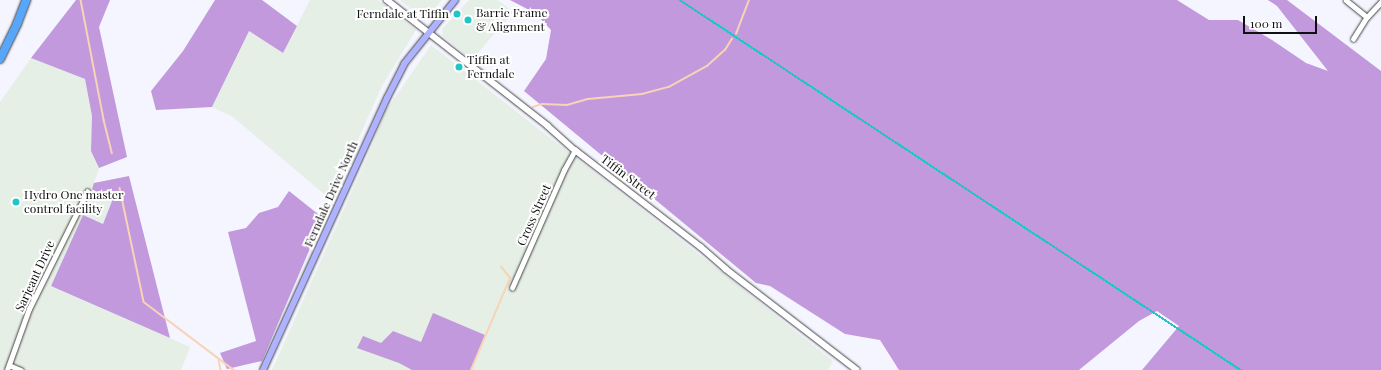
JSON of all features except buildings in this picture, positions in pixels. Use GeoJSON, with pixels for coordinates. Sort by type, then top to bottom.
{"type":"FeatureCollection","features":[{"type":"Feature","properties":{"kind":"highway"},"geometry":{"type":"LineString","coordinates":[[0,58],[17,24],[26,0]]}},
{"type":"Feature","properties":{"kind":"main road","name":"Ferndale Drive North"},"geometry":{"type":"LineString","coordinates":[[262,370],[404,64],[455,0]]}},
{"type":"Feature","properties":{"kind":"street","name":"Tiffin Street"},"geometry":{"type":"LineString","coordinates":[[387,0],[548,126],[575,150],[701,247],[726,269],[857,370]]}},
{"type":"Feature","properties":{"kind":"street"},"geometry":{"type":"LineString","coordinates":[[1346,0],[1367,17]]}},
{"type":"Feature","properties":{"kind":"street"},"geometry":{"type":"LineString","coordinates":[[1353,39],[1367,17],[1381,2]]}},
{"type":"Feature","properties":{"kind":"street","name":"Cross Street"},"geometry":{"type":"LineString","coordinates":[[512,288],[564,170],[575,150]]}},
{"type":"Feature","properties":{"kind":"street","name":"Sarjeant Drive"},"geometry":{"type":"LineString","coordinates":[[8,368],[29,310],[87,192]]}},
{"type":"Feature","properties":{"kind":"street"},"geometry":{"type":"LineString","coordinates":[[8,368],[21,370]]}},
{"type":"Feature","properties":{"kind":"shaded area"},"geometry":{"type":"Polygon","coordinates":[[[76,0],[110,0],[99,27],[127,157],[99,168],[91,151],[92,116],[85,79],[31,58],[76,0]]]}},
{"type":"Feature","properties":{"kind":"shaded area"},"geometry":{"type":"Polygon","coordinates":[[[215,0],[262,0],[297,26],[283,53],[249,31],[212,107],[156,110],[151,91],[183,51],[215,0]]]}},
{"type":"Feature","properties":{"kind":"shaded area"},"geometry":{"type":"Polygon","coordinates":[[[310,0],[378,0],[416,30],[382,86],[331,200],[233,117],[212,107],[249,31],[283,53],[310,0]]]}},
{"type":"Feature","properties":{"kind":"shaded area"},"geometry":{"type":"Polygon","coordinates":[[[400,0],[442,0],[425,20],[400,0]]]}},
{"type":"Feature","properties":{"kind":"shaded area"},"geometry":{"type":"Polygon","coordinates":[[[469,0],[498,0],[513,12],[472,60],[443,36],[442,29],[469,0]]]}},
{"type":"Feature","properties":{"kind":"shaded area"},"geometry":{"type":"Polygon","coordinates":[[[510,0],[1177,0],[1209,20],[1238,20],[1272,40],[1306,63],[1328,71],[1277,6],[1268,0],[1287,0],[1381,71],[1381,370],[1142,370],[1179,326],[1157,311],[1139,321],[1079,370],[899,370],[880,340],[845,334],[770,286],[756,283],[524,91],[546,59],[551,30],[535,13],[510,0]]]}},
{"type":"Feature","properties":{"kind":"shaded area"},"geometry":{"type":"Polygon","coordinates":[[[431,45],[833,361],[828,370],[272,370],[369,153],[385,112],[431,45]]]}},
{"type":"Feature","properties":{"kind":"shaded area"},"geometry":{"type":"Polygon","coordinates":[[[31,58],[85,79],[92,116],[91,151],[99,168],[92,189],[112,200],[103,224],[83,216],[51,286],[190,347],[181,370],[0,370],[0,102],[31,58]]]}},
{"type":"Feature","properties":{"kind":"shaded area"},"geometry":{"type":"Polygon","coordinates":[[[129,176],[170,338],[51,286],[83,215],[103,224],[112,201],[92,189],[94,183],[129,176]]]}},
{"type":"Feature","properties":{"kind":"shaded area"},"geometry":{"type":"Polygon","coordinates":[[[289,191],[323,218],[262,361],[227,369],[220,353],[256,341],[228,232],[246,228],[259,213],[278,207],[289,191]]]}},
{"type":"Feature","properties":{"kind":"shaded area"},"geometry":{"type":"Polygon","coordinates":[[[433,313],[485,335],[471,370],[412,370],[399,363],[357,348],[363,336],[381,343],[393,331],[421,342],[433,313]]]}},
{"type":"Feature","properties":{"kind":"waterway"},"geometry":{"type":"LineString","coordinates":[[81,0],[104,120],[112,153]]}},
{"type":"Feature","properties":{"kind":"waterway"},"geometry":{"type":"LineString","coordinates":[[736,34],[749,0]]}},
{"type":"Feature","properties":{"kind":"waterway"},"geometry":{"type":"LineString","coordinates":[[533,107],[542,104],[567,105],[588,99],[642,94],[669,87],[707,66],[725,50],[732,39]]}},
{"type":"Feature","properties":{"kind":"waterway"},"geometry":{"type":"LineString","coordinates":[[120,188],[144,302],[234,370]]}},
{"type":"Feature","properties":{"kind":"waterway"},"geometry":{"type":"LineString","coordinates":[[471,370],[510,278],[501,267]]}},
{"type":"Feature","properties":{"kind":"waterway"},"geometry":{"type":"LineString","coordinates":[[219,360],[221,370]]}},
{"type":"Feature","properties":{"kind":"railway"},"geometry":{"type":"LineString","coordinates":[[680,0],[1241,370]]}},
{"type":"Feature","properties":{"kind":"place","name":"Ferndale at Tiffin"},"geometry":{"type":"Point","coordinates":[457,14]}},
{"type":"Feature","properties":{"kind":"place","name":"Barrie Frame & Alignment"},"geometry":{"type":"Point","coordinates":[468,20]}},
{"type":"Feature","properties":{"kind":"place","name":"Tiffin at Ferndale"},"geometry":{"type":"Point","coordinates":[459,67]}},
{"type":"Feature","properties":{"kind":"place","name":"Hydro One master control facility"},"geometry":{"type":"Point","coordinates":[16,202]}}]}
